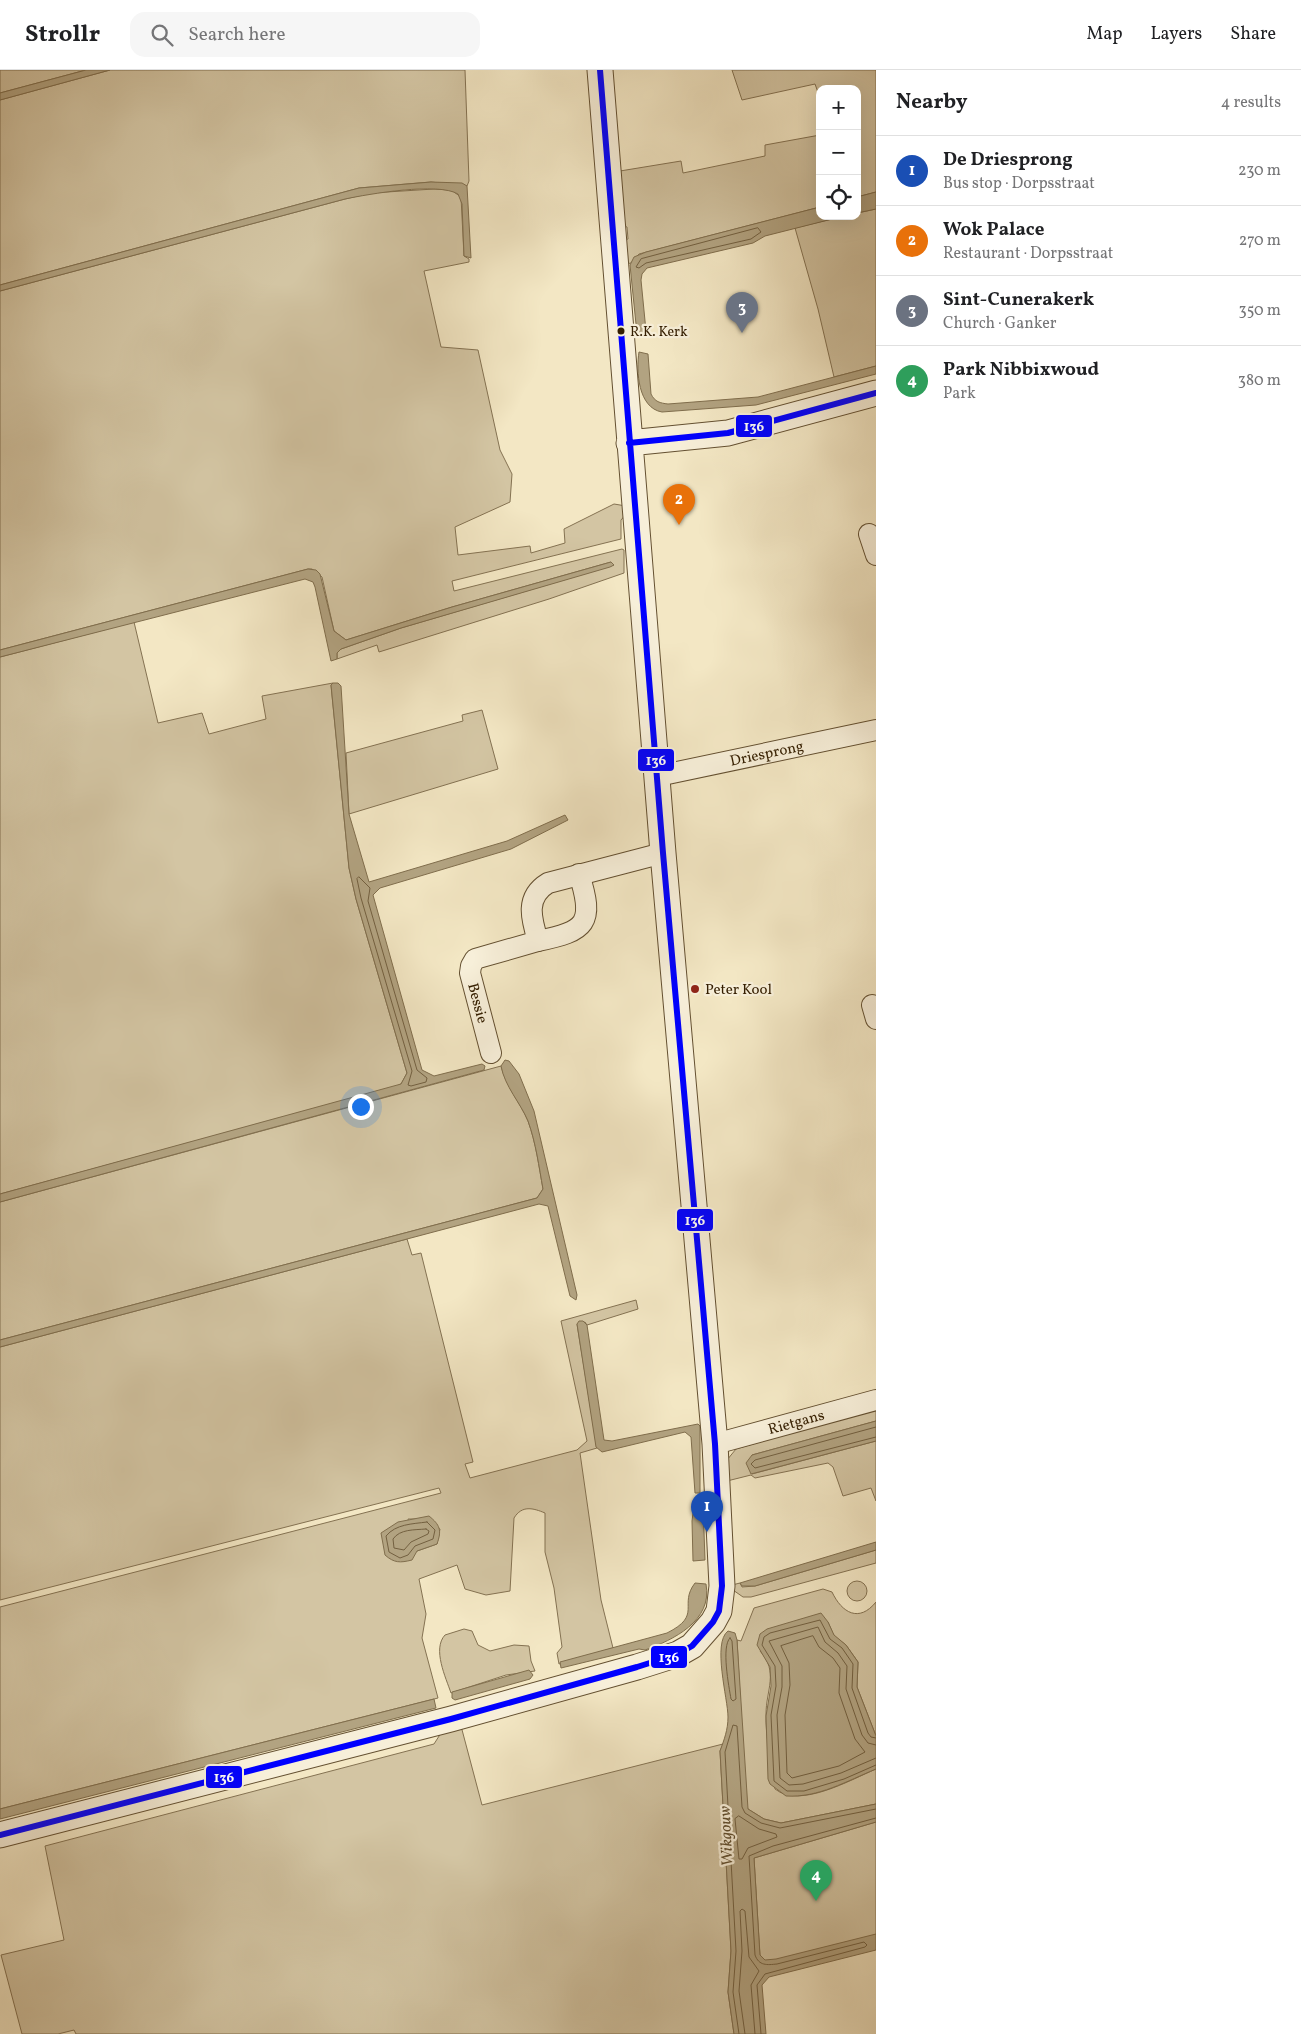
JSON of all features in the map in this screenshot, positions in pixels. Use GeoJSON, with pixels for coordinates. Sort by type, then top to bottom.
{"type":"FeatureCollection","features":[{"type":"Feature","properties":{"kind":"street"},"geometry":{"type":"LineString","coordinates":[[0,1835],[452,1720],[678,1654],[692,1646],[714,1622],[721,1598],[715,1444],[663,853],[600,70]]}},
{"type":"Feature","properties":{"kind":"street"},"geometry":{"type":"LineString","coordinates":[[629,442],[728,433],[876,393]]}},
{"type":"Feature","properties":{"kind":"street"},"geometry":{"type":"LineString","coordinates":[[869,534],[876,555]]}},
{"type":"Feature","properties":{"kind":"street","name":"Driesprong"},"geometry":{"type":"LineString","coordinates":[[658,776],[876,730]]}},
{"type":"Feature","properties":{"kind":"street"},"geometry":{"type":"LineString","coordinates":[[538,941],[531,913],[533,898],[536,892],[548,883],[663,853]]}},
{"type":"Feature","properties":{"kind":"street","name":"Bessie"},"geometry":{"type":"LineString","coordinates":[[491,1053],[470,973],[471,966],[480,956],[569,934],[581,925],[586,912],[587,902],[579,874]]}},
{"type":"Feature","properties":{"kind":"street","name":"Rietgans"},"geometry":{"type":"LineString","coordinates":[[715,1444],[876,1400]]}},
{"type":"Feature","properties":{"kind":"shaded area"},"geometry":{"type":"Polygon","coordinates":[[[0,70],[86,70],[0,93],[0,70]]]}},
{"type":"Feature","properties":{"kind":"shaded area"},"geometry":{"type":"Polygon","coordinates":[[[110,70],[465,70],[469,181],[467,186],[431,182],[359,188],[0,285],[0,100],[110,70]]]}},
{"type":"Feature","properties":{"kind":"shaded area"},"geometry":{"type":"Polygon","coordinates":[[[732,70],[876,70],[876,192],[861,196],[861,85],[816,85],[816,87],[815,84],[742,100],[732,70]]]}},
{"type":"Feature","properties":{"kind":"shaded area"},"geometry":{"type":"Polygon","coordinates":[[[816,136],[816,208],[639,254],[631,263],[626,264],[625,240],[628,239],[627,227],[624,226],[620,171],[681,161],[683,173],[765,156],[765,145],[816,136]]]}},
{"type":"Feature","properties":{"kind":"shaded area"},"geometry":{"type":"Polygon","coordinates":[[[434,189],[451,190],[461,197],[464,256],[469,259],[469,262],[424,271],[441,347],[478,350],[500,450],[512,474],[510,502],[455,527],[458,555],[530,546],[531,553],[565,543],[564,529],[614,504],[626,506],[627,513],[621,520],[621,539],[452,581],[454,591],[622,549],[624,550],[624,573],[549,599],[379,652],[377,645],[337,659],[337,653],[341,649],[401,628],[614,565],[611,562],[452,607],[346,640],[334,631],[322,577],[312,569],[308,569],[0,650],[0,291],[345,199],[371,193],[434,189]]]}},
{"type":"Feature","properties":{"kind":"shaded area"},"geometry":{"type":"Polygon","coordinates":[[[876,209],[876,366],[834,377],[818,309],[795,228],[828,220],[861,220],[861,212],[876,209]]]}},
{"type":"Feature","properties":{"kind":"shaded area"},"geometry":{"type":"Polygon","coordinates":[[[134,622],[158,723],[202,713],[209,734],[266,719],[262,696],[333,683],[331,685],[349,868],[356,899],[407,1073],[401,1084],[395,1087],[0,1194],[0,657],[134,622]]]}},
{"type":"Feature","properties":{"kind":"shaded area"},"geometry":{"type":"Polygon","coordinates":[[[482,710],[498,769],[349,814],[346,753],[463,721],[462,715],[482,710]]]}},
{"type":"Feature","properties":{"kind":"shaded area"},"geometry":{"type":"Polygon","coordinates":[[[501,1066],[506,1081],[525,1114],[533,1138],[543,1189],[537,1198],[0,1340],[0,1202],[501,1066]]]}},
{"type":"Feature","properties":{"kind":"shaded area"},"geometry":{"type":"Polygon","coordinates":[[[407,1239],[412,1255],[421,1253],[473,1462],[465,1464],[470,1478],[577,1450],[587,1441],[561,1321],[636,1300],[638,1309],[587,1325],[585,1322],[577,1324],[597,1448],[580,1453],[601,1600],[613,1648],[559,1664],[557,1653],[562,1647],[554,1588],[545,1552],[545,1513],[524,1509],[514,1518],[510,1591],[486,1595],[465,1589],[457,1565],[419,1579],[426,1614],[422,1638],[438,1698],[0,1809],[0,1607],[441,1493],[439,1488],[0,1600],[0,1347],[407,1239]],[[408,1519],[417,1551],[437,1544],[440,1529],[415,1519],[408,1519]]]}},
{"type":"Feature","properties":{"kind":"shaded area"},"geometry":{"type":"Polygon","coordinates":[[[876,1407],[876,1421],[752,1455],[752,1474],[876,1441],[876,1501],[871,1488],[843,1496],[833,1467],[828,1463],[755,1478],[751,1475],[727,1481],[727,1460],[736,1449],[876,1407]]]}},
{"type":"Feature","properties":{"kind":"shaded area"},"geometry":{"type":"Polygon","coordinates":[[[876,1550],[876,1563],[751,1597],[743,1597],[733,1590],[732,1585],[740,1583],[742,1587],[755,1586],[876,1550]]]}},
{"type":"Feature","properties":{"kind":"shaded area"},"geometry":{"type":"Polygon","coordinates":[[[857,1581],[864,1584],[867,1591],[864,1598],[857,1601],[850,1598],[847,1591],[850,1584],[857,1581]]]}},
{"type":"Feature","properties":{"kind":"shaded area"},"geometry":{"type":"Polygon","coordinates":[[[823,1589],[832,1592],[841,1605],[851,1613],[863,1612],[876,1602],[876,1736],[857,1687],[858,1662],[846,1645],[834,1636],[828,1622],[760,1651],[766,1659],[770,1674],[766,1722],[775,1789],[785,1794],[798,1796],[811,1794],[825,1791],[876,1769],[876,1804],[781,1823],[764,1819],[746,1806],[737,1640],[741,1641],[754,1608],[823,1589]]]}},
{"type":"Feature","properties":{"kind":"shaded area"},"geometry":{"type":"Polygon","coordinates":[[[464,1629],[472,1631],[478,1645],[490,1651],[514,1645],[529,1646],[531,1661],[535,1671],[506,1675],[451,1693],[441,1664],[441,1641],[445,1635],[464,1629]]]}},
{"type":"Feature","properties":{"kind":"shaded area"},"geometry":{"type":"Polygon","coordinates":[[[461,1726],[482,1805],[723,1744],[720,1751],[731,1951],[728,1992],[734,2034],[76,2034],[74,2030],[58,2034],[22,2034],[1,1955],[64,1940],[45,1846],[434,1744],[441,1733],[461,1726]]]}},
{"type":"Feature","properties":{"kind":"shaded area"},"geometry":{"type":"Polygon","coordinates":[[[876,1822],[876,1944],[761,1973],[754,1858],[876,1822]]]}},
{"type":"Feature","properties":{"kind":"water"},"geometry":{"type":"Polygon","coordinates":[[[86,70],[110,70],[0,100],[0,93],[86,70]]]}},
{"type":"Feature","properties":{"kind":"water"},"geometry":{"type":"Polygon","coordinates":[[[431,182],[462,183],[467,186],[471,258],[464,256],[462,204],[458,194],[435,189],[403,190],[345,199],[0,291],[0,285],[359,188],[431,182]]]}},
{"type":"Feature","properties":{"kind":"water"},"geometry":{"type":"Polygon","coordinates":[[[876,192],[876,209],[861,212],[861,196],[876,192]]]}},
{"type":"Feature","properties":{"kind":"water"},"geometry":{"type":"Polygon","coordinates":[[[816,208],[816,220],[828,220],[765,236],[753,243],[647,268],[642,274],[641,280],[646,331],[645,334],[637,334],[630,265],[634,257],[646,252],[816,208]]]}},
{"type":"Feature","properties":{"kind":"water"},"geometry":{"type":"Polygon","coordinates":[[[639,352],[648,354],[651,394],[658,402],[668,404],[758,397],[876,366],[876,374],[756,405],[662,412],[648,404],[643,396],[638,369],[639,352]]]}},
{"type":"Feature","properties":{"kind":"water"},"geometry":{"type":"Polygon","coordinates":[[[611,562],[614,565],[610,567],[401,628],[341,649],[337,653],[337,659],[331,661],[315,587],[313,582],[305,579],[0,657],[0,650],[308,569],[316,570],[320,574],[334,631],[346,640],[452,607],[611,562]]]}},
{"type":"Feature","properties":{"kind":"water"},"geometry":{"type":"Polygon","coordinates":[[[338,683],[341,686],[349,814],[369,882],[507,841],[565,815],[568,820],[511,849],[380,888],[373,895],[422,1070],[434,1076],[482,1064],[485,1066],[484,1070],[0,1202],[0,1194],[401,1084],[407,1073],[356,899],[349,868],[331,685],[338,683]]]}},
{"type":"Feature","properties":{"kind":"water"},"geometry":{"type":"Polygon","coordinates":[[[505,1060],[509,1061],[519,1074],[534,1111],[577,1295],[576,1300],[570,1296],[548,1206],[539,1204],[0,1347],[0,1340],[537,1198],[543,1189],[535,1146],[528,1121],[503,1074],[501,1066],[505,1060]]]}},
{"type":"Feature","properties":{"kind":"water"},"geometry":{"type":"Polygon","coordinates":[[[579,1321],[583,1321],[587,1325],[604,1440],[612,1441],[698,1424],[700,1426],[700,1493],[695,1493],[691,1437],[685,1432],[602,1452],[596,1447],[577,1324],[579,1321]]]}},
{"type":"Feature","properties":{"kind":"water"},"geometry":{"type":"Polygon","coordinates":[[[876,1421],[876,1441],[751,1474],[746,1463],[752,1455],[876,1421]]]}},
{"type":"Feature","properties":{"kind":"water"},"geometry":{"type":"Polygon","coordinates":[[[703,1503],[705,1560],[693,1561],[692,1521],[694,1505],[703,1503]]]}},
{"type":"Feature","properties":{"kind":"water"},"geometry":{"type":"Polygon","coordinates":[[[429,1516],[436,1522],[439,1528],[437,1544],[417,1551],[412,1560],[408,1561],[394,1561],[385,1555],[381,1533],[398,1522],[429,1516]]]}},
{"type":"Feature","properties":{"kind":"water"},"geometry":{"type":"Polygon","coordinates":[[[876,1542],[876,1550],[755,1586],[742,1586],[740,1583],[876,1542]]]}},
{"type":"Feature","properties":{"kind":"water"},"geometry":{"type":"Polygon","coordinates":[[[695,1583],[706,1584],[707,1597],[703,1609],[689,1627],[667,1641],[645,1650],[639,1649],[561,1668],[560,1662],[667,1633],[678,1627],[687,1615],[690,1591],[695,1583]]]}},
{"type":"Feature","properties":{"kind":"water"},"geometry":{"type":"Polygon","coordinates":[[[821,1613],[834,1635],[846,1645],[858,1662],[857,1687],[876,1736],[876,1769],[821,1792],[786,1796],[770,1784],[768,1779],[766,1716],[771,1686],[770,1667],[757,1645],[760,1634],[767,1629],[821,1613]]]}},
{"type":"Feature","properties":{"kind":"water","name":"Wikgouw"},"geometry":{"type":"Polygon","coordinates":[[[728,1631],[735,1633],[737,1640],[748,1809],[764,1819],[781,1823],[876,1804],[876,1822],[754,1858],[760,1955],[765,1960],[776,1959],[876,1934],[876,1950],[769,1977],[762,1985],[766,2034],[734,2034],[728,1992],[731,1951],[720,1751],[726,1735],[728,1722],[721,1647],[723,1637],[728,1631]]]}},
{"type":"Feature","properties":{"kind":"water"},"geometry":{"type":"Polygon","coordinates":[[[529,1670],[533,1675],[530,1679],[455,1700],[452,1698],[452,1692],[529,1670]]]}},
{"type":"Feature","properties":{"kind":"water"},"geometry":{"type":"Polygon","coordinates":[[[434,1699],[436,1708],[0,1819],[0,1809],[434,1699]]]}},
{"type":"Feature","properties":{"kind":"transit line","name":"136"},"geometry":{"type":"LineString","coordinates":[[0,1835],[451,1719],[637,1667],[678,1654],[692,1646],[713,1622],[719,1611],[722,1586],[715,1444],[663,853],[600,70]]}},
{"type":"Feature","properties":{"kind":"transit line","name":"136"},"geometry":{"type":"LineString","coordinates":[[629,443],[728,433],[876,393]]}},
{"type":"Feature","properties":{"kind":"place","name":"R.K. Kerk"},"geometry":{"type":"Point","coordinates":[621,331]}},
{"type":"Feature","properties":{"kind":"place","name":"Sint-Cunerakerk"},"geometry":{"type":"Point","coordinates":[742,333]}},
{"type":"Feature","properties":{"kind":"place","name":"Wok Palace"},"geometry":{"type":"Point","coordinates":[679,525]}},
{"type":"Feature","properties":{"kind":"place","name":"Peter Kool"},"geometry":{"type":"Point","coordinates":[695,989]}},
{"type":"Feature","properties":{"kind":"place","name":"De Driesprong"},"geometry":{"type":"Point","coordinates":[707,1532]}},
{"type":"Feature","properties":{"kind":"place","name":"Park Nibbixwoud"},"geometry":{"type":"Point","coordinates":[816,1901]}}]}
